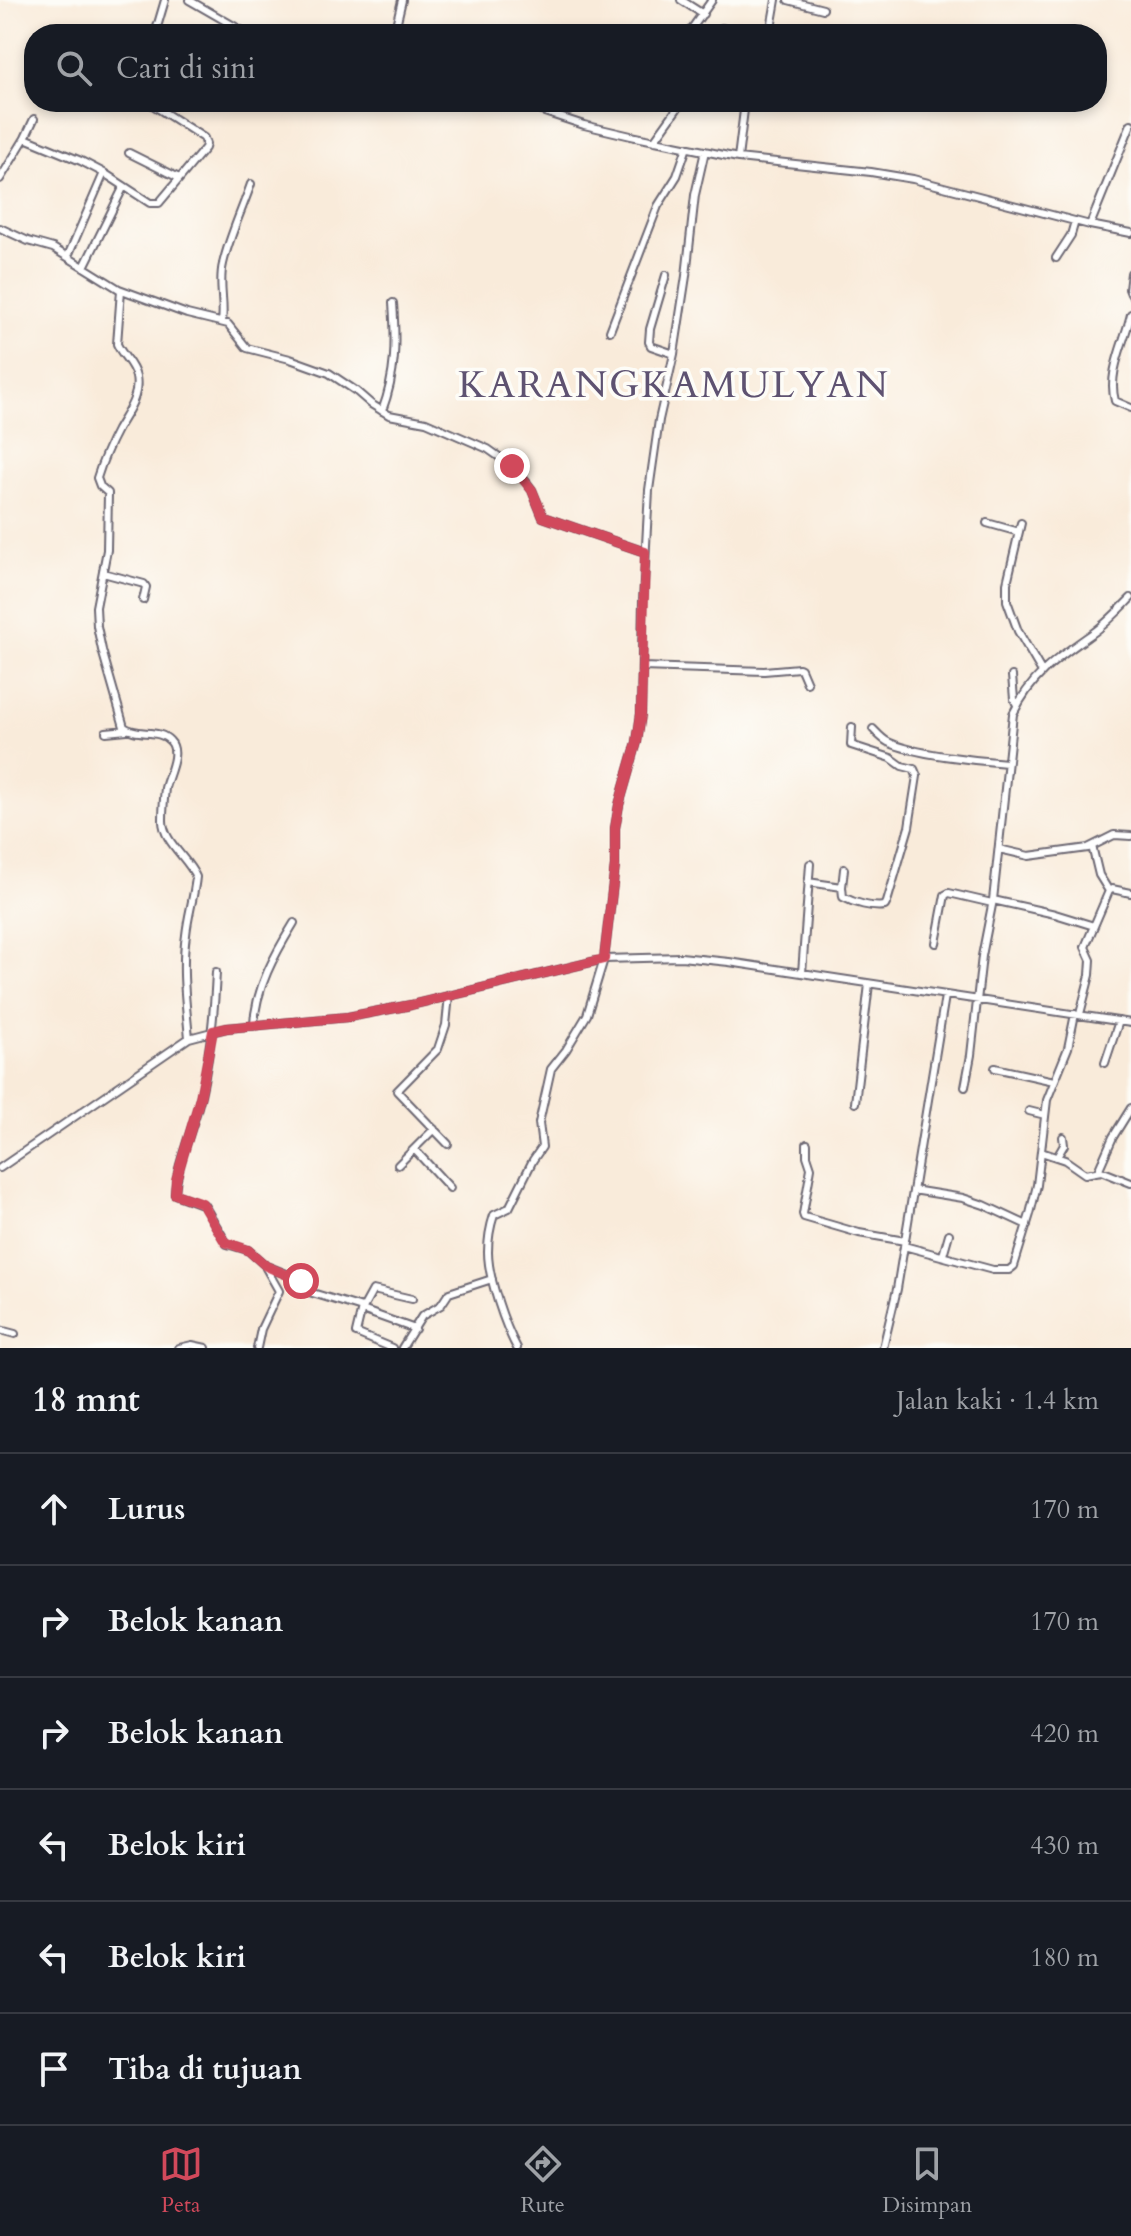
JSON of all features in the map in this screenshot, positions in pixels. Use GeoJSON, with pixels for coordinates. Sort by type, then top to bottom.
{"type":"FeatureCollection","features":[{"type":"Feature","properties":{"kind":"street"},"geometry":{"type":"LineString","coordinates":[[158,24],[165,0]]}},
{"type":"Feature","properties":{"kind":"street"},"geometry":{"type":"LineString","coordinates":[[189,0],[231,24]]}},
{"type":"Feature","properties":{"kind":"street"},"geometry":{"type":"LineString","coordinates":[[396,24],[402,0]]}},
{"type":"Feature","properties":{"kind":"street"},"geometry":{"type":"LineString","coordinates":[[681,0],[703,14]]}},
{"type":"Feature","properties":{"kind":"street"},"geometry":{"type":"LineString","coordinates":[[696,24],[712,0]]}},
{"type":"Feature","properties":{"kind":"street"},"geometry":{"type":"LineString","coordinates":[[772,24],[776,0]]}},
{"type":"Feature","properties":{"kind":"street"},"geometry":{"type":"LineString","coordinates":[[788,0],[823,9]]}},
{"type":"Feature","properties":{"kind":"street"},"geometry":{"type":"LineString","coordinates":[[25,138],[81,161],[155,204],[163,201],[205,148],[206,140],[163,112]]}},
{"type":"Feature","properties":{"kind":"street"},"geometry":{"type":"LineString","coordinates":[[544,112],[584,125],[738,158],[913,179],[1131,233]]}},
{"type":"Feature","properties":{"kind":"street"},"geometry":{"type":"LineString","coordinates":[[654,141],[675,112]]}},
{"type":"Feature","properties":{"kind":"street"},"geometry":{"type":"LineString","coordinates":[[738,158],[744,112]]}},
{"type":"Feature","properties":{"kind":"street"},"geometry":{"type":"LineString","coordinates":[[0,179],[34,119]]}},
{"type":"Feature","properties":{"kind":"street"},"geometry":{"type":"LineString","coordinates":[[1090,225],[1131,124]]}},
{"type":"Feature","properties":{"kind":"street"},"geometry":{"type":"LineString","coordinates":[[610,331],[654,215],[677,176],[687,147]]}},
{"type":"Feature","properties":{"kind":"street"},"geometry":{"type":"LineString","coordinates":[[517,1348],[492,1279],[488,1255],[493,1217],[509,1208],[542,1147],[539,1123],[551,1069],[587,1015],[604,959],[615,866],[615,828],[641,714],[649,490],[659,420],[674,354],[695,195],[705,151]]}},
{"type":"Feature","properties":{"kind":"street"},"geometry":{"type":"LineString","coordinates":[[129,153],[179,178]]}},
{"type":"Feature","properties":{"kind":"street"},"geometry":{"type":"LineString","coordinates":[[68,256],[104,173]]}},
{"type":"Feature","properties":{"kind":"street"},"geometry":{"type":"LineString","coordinates":[[222,322],[222,264],[251,184]]}},
{"type":"Feature","properties":{"kind":"street"},"geometry":{"type":"LineString","coordinates":[[84,267],[124,186]]}},
{"type":"Feature","properties":{"kind":"street"},"geometry":{"type":"LineString","coordinates":[[1056,258],[1071,235],[1075,221]]}},
{"type":"Feature","properties":{"kind":"street"},"geometry":{"type":"LineString","coordinates":[[0,228],[53,248],[121,290],[187,314],[222,322],[230,326],[247,348],[329,373],[382,411],[426,422],[488,449],[509,464],[532,490],[543,517],[645,552]]}},
{"type":"Feature","properties":{"kind":"street"},"geometry":{"type":"LineString","coordinates":[[1131,273],[1131,294]]}},
{"type":"Feature","properties":{"kind":"street"},"geometry":{"type":"LineString","coordinates":[[666,275],[649,342],[651,346],[674,354]]}},
{"type":"Feature","properties":{"kind":"street"},"geometry":{"type":"LineString","coordinates":[[121,290],[117,344],[127,356],[135,375],[136,391],[97,478],[109,499],[107,550],[96,607],[97,626],[127,730]]}},
{"type":"Feature","properties":{"kind":"street"},"geometry":{"type":"LineString","coordinates":[[382,411],[392,380],[395,353],[393,303]]}},
{"type":"Feature","properties":{"kind":"street"},"geometry":{"type":"LineString","coordinates":[[1131,314],[1116,363],[1113,393],[1115,401],[1131,408]]}},
{"type":"Feature","properties":{"kind":"street"},"geometry":{"type":"LineString","coordinates":[[987,523],[1019,532]]}},
{"type":"Feature","properties":{"kind":"street"},"geometry":{"type":"LineString","coordinates":[[1021,523],[1007,583],[1007,601],[1018,631],[1042,672]]}},
{"type":"Feature","properties":{"kind":"street"},"geometry":{"type":"LineString","coordinates":[[103,573],[144,584],[143,600]]}},
{"type":"Feature","properties":{"kind":"street"},"geometry":{"type":"LineString","coordinates":[[965,1087],[999,849],[1010,724],[1017,705],[1042,672],[1094,632],[1131,598]]}},
{"type":"Feature","properties":{"kind":"street"},"geometry":{"type":"LineString","coordinates":[[642,667],[764,671],[799,668],[807,683]]}},
{"type":"Feature","properties":{"kind":"street"},"geometry":{"type":"LineString","coordinates":[[1012,676],[1017,705]]}},
{"type":"Feature","properties":{"kind":"street"},"geometry":{"type":"LineString","coordinates":[[844,869],[843,897],[877,907],[885,906],[909,827],[917,776],[914,769],[902,766],[896,760],[851,745],[852,727]]}},
{"type":"Feature","properties":{"kind":"street"},"geometry":{"type":"LineString","coordinates":[[873,729],[886,741],[898,746],[1007,763]]}},
{"type":"Feature","properties":{"kind":"street"},"geometry":{"type":"LineString","coordinates":[[106,732],[127,730],[160,734],[173,744],[165,788],[163,825],[194,872],[196,881],[185,935],[184,989],[189,1038]]}},
{"type":"Feature","properties":{"kind":"street"},"geometry":{"type":"LineString","coordinates":[[999,849],[1029,856],[1088,848],[1114,835],[1131,836]]}},
{"type":"Feature","properties":{"kind":"street"},"geometry":{"type":"LineString","coordinates":[[1092,846],[1099,875],[1109,891]]}},
{"type":"Feature","properties":{"kind":"street"},"geometry":{"type":"LineString","coordinates":[[802,973],[810,864]]}},
{"type":"Feature","properties":{"kind":"street"},"geometry":{"type":"LineString","coordinates":[[808,882],[842,887]]}},
{"type":"Feature","properties":{"kind":"street"},"geometry":{"type":"LineString","coordinates":[[1109,891],[1131,893]]}},
{"type":"Feature","properties":{"kind":"street"},"geometry":{"type":"LineString","coordinates":[[807,1144],[811,1168],[804,1217],[993,1270],[1009,1270],[1014,1266],[1037,1185],[1045,1115],[1090,975],[1091,960],[1085,947],[1109,891]]}},
{"type":"Feature","properties":{"kind":"street"},"geometry":{"type":"LineString","coordinates":[[936,943],[945,895],[949,893],[1055,914],[1094,926]]}},
{"type":"Feature","properties":{"kind":"street"},"geometry":{"type":"LineString","coordinates":[[254,1026],[264,980],[294,923]]}},
{"type":"Feature","properties":{"kind":"street"},"geometry":{"type":"LineString","coordinates":[[0,1168],[189,1038],[213,1031],[348,1017],[604,959],[681,957],[1131,1021]]}},
{"type":"Feature","properties":{"kind":"street"},"geometry":{"type":"LineString","coordinates":[[216,972],[213,1031],[200,1098],[176,1180],[175,1194],[202,1203],[225,1242],[248,1250],[266,1266],[299,1279],[309,1292],[360,1307],[415,1329]]}},
{"type":"Feature","properties":{"kind":"street"},"geometry":{"type":"LineString","coordinates":[[855,1103],[869,984]]}},
{"type":"Feature","properties":{"kind":"street"},"geometry":{"type":"LineString","coordinates":[[448,1144],[397,1091],[438,1049],[446,1025],[449,995]]}},
{"type":"Feature","properties":{"kind":"street"},"geometry":{"type":"LineString","coordinates":[[883,1348],[905,1244],[945,996]]}},
{"type":"Feature","properties":{"kind":"street"},"geometry":{"type":"LineString","coordinates":[[1105,1063],[1119,1021]]}},
{"type":"Feature","properties":{"kind":"street"},"geometry":{"type":"LineString","coordinates":[[995,1068],[1054,1081]]}},
{"type":"Feature","properties":{"kind":"street"},"geometry":{"type":"LineString","coordinates":[[1098,1171],[1113,1137],[1131,1108]]}},
{"type":"Feature","properties":{"kind":"street"},"geometry":{"type":"LineString","coordinates":[[1029,1111],[1045,1115]]}},
{"type":"Feature","properties":{"kind":"street"},"geometry":{"type":"LineString","coordinates":[[398,1165],[434,1129]]}},
{"type":"Feature","properties":{"kind":"street"},"geometry":{"type":"LineString","coordinates":[[1057,1157],[1064,1145],[1063,1137]]}},
{"type":"Feature","properties":{"kind":"street"},"geometry":{"type":"LineString","coordinates":[[414,1149],[450,1188]]}},
{"type":"Feature","properties":{"kind":"street"},"geometry":{"type":"LineString","coordinates":[[1041,1152],[1057,1157],[1085,1174],[1098,1171],[1131,1183]]}},
{"type":"Feature","properties":{"kind":"street"},"geometry":{"type":"LineString","coordinates":[[913,1190],[973,1202],[1027,1225]]}},
{"type":"Feature","properties":{"kind":"street"},"geometry":{"type":"LineString","coordinates":[[943,1255],[949,1234]]}},
{"type":"Feature","properties":{"kind":"street"},"geometry":{"type":"LineString","coordinates":[[257,1348],[261,1329],[279,1291],[266,1266]]}},
{"type":"Feature","properties":{"kind":"street"},"geometry":{"type":"LineString","coordinates":[[402,1348],[425,1314],[441,1305],[449,1293],[492,1279]]}},
{"type":"Feature","properties":{"kind":"street"},"geometry":{"type":"LineString","coordinates":[[392,1348],[356,1333],[362,1310],[373,1290],[412,1299]]}},
{"type":"Feature","properties":{"kind":"street"},"geometry":{"type":"LineString","coordinates":[[0,1330],[15,1334]]}},
{"type":"Feature","properties":{"kind":"street"},"geometry":{"type":"LineString","coordinates":[[179,1348],[192,1345],[206,1348]]}},
{"type":"Feature","properties":{"kind":"district","name":"KARANGKAMULYAN"},"geometry":{"type":"Point","coordinates":[674,384]}},
{"type":"Feature","properties":{"kind":"route"},"geometry":{"type":"LineString","coordinates":[[301,1281],[266,1266],[248,1250],[225,1242],[202,1203],[175,1194],[176,1180],[200,1098],[213,1031],[348,1017],[604,959],[615,866],[615,828],[641,714],[645,552],[546,519],[532,490],[512,466]]}}]}
